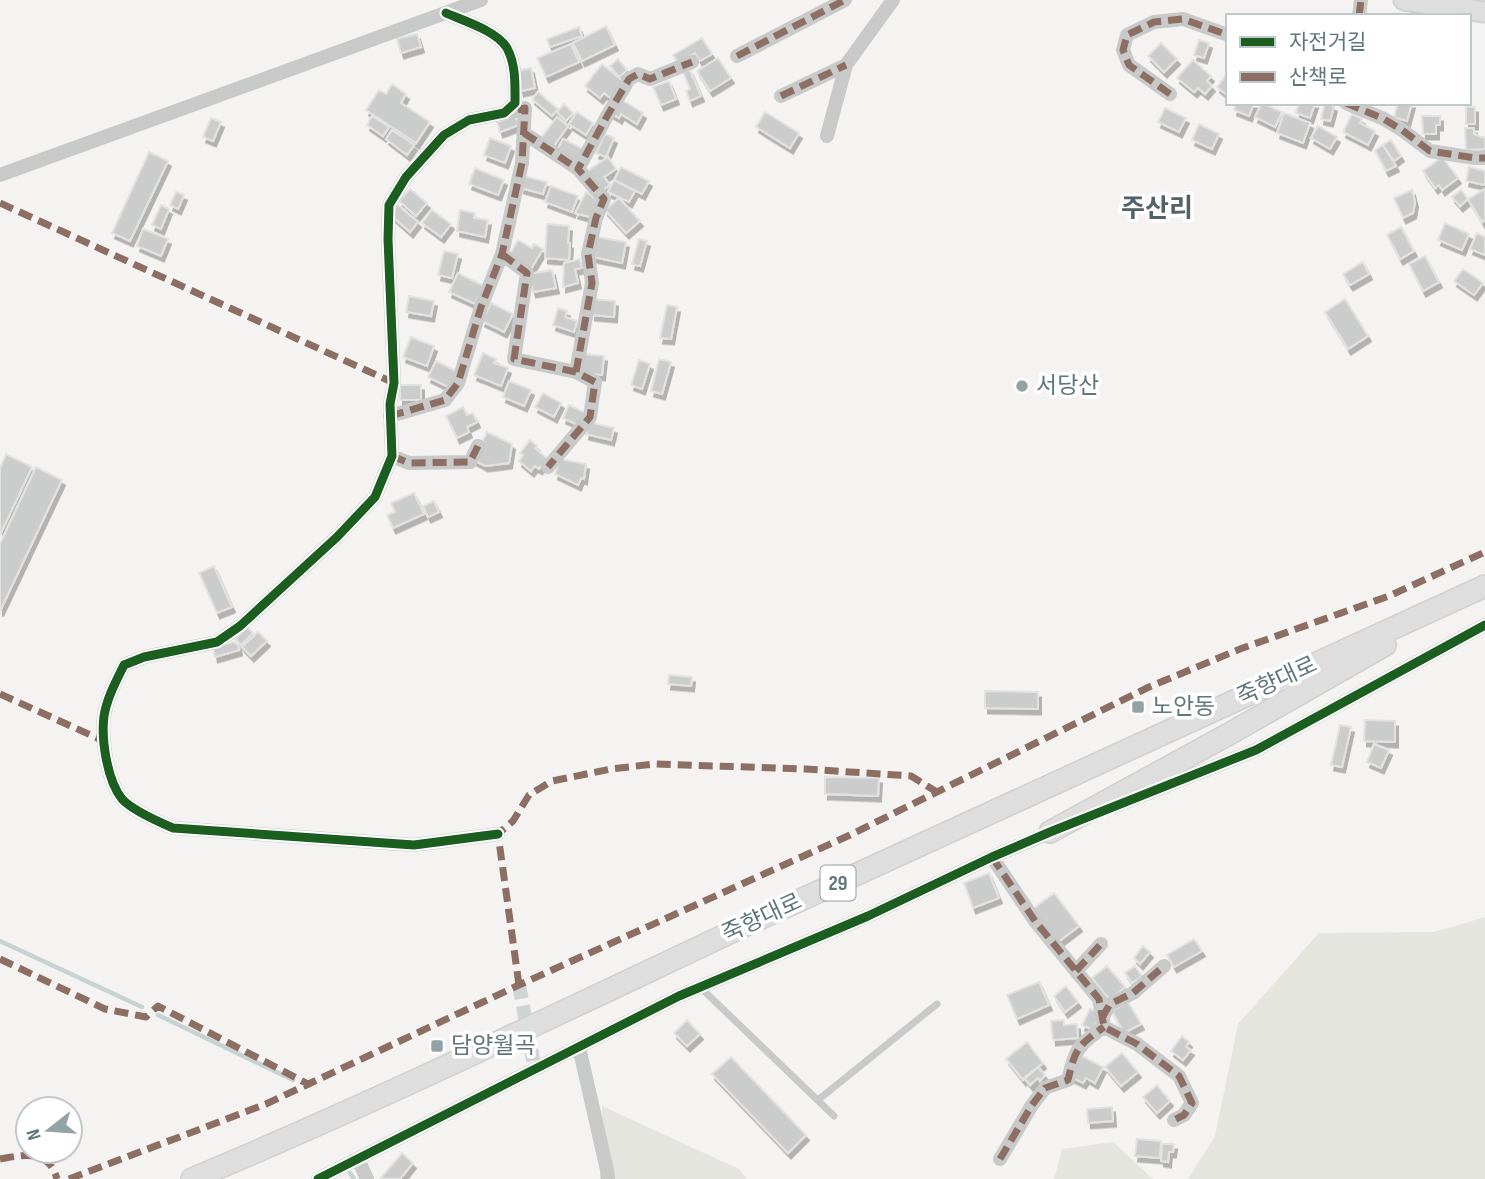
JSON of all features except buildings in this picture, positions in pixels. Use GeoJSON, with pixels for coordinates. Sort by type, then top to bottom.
{"type":"FeatureCollection","features":[{"type":"Feature","properties":{"kind":"main road"},"geometry":{"type":"LineString","coordinates":[[1050,832],[1229,734],[1485,587]]}},
{"type":"Feature","properties":{"kind":"main road","name":"죽향대로"},"geometry":{"type":"LineString","coordinates":[[192,1179],[389,1092],[995,810],[1485,587]]}},
{"type":"Feature","properties":{"kind":"street"},"geometry":{"type":"LineString","coordinates":[[0,174],[481,0]]}},
{"type":"Feature","properties":{"kind":"street"},"geometry":{"type":"LineString","coordinates":[[737,56],[845,0]]}},
{"type":"Feature","properties":{"kind":"street"},"geometry":{"type":"LineString","coordinates":[[827,135],[846,65],[893,0]]}},
{"type":"Feature","properties":{"kind":"street"},"geometry":{"type":"LineString","coordinates":[[1404,0],[1485,12]]}},
{"type":"Feature","properties":{"kind":"street"},"geometry":{"type":"LineString","coordinates":[[446,13],[491,33],[507,48],[514,72],[515,103],[504,113]]}},
{"type":"Feature","properties":{"kind":"street"},"geometry":{"type":"LineString","coordinates":[[1170,94],[1129,65],[1123,50],[1127,35],[1154,22],[1183,19],[1226,34]]}},
{"type":"Feature","properties":{"kind":"street"},"geometry":{"type":"LineString","coordinates":[[578,169],[629,79],[638,74],[650,79],[692,62]]}},
{"type":"Feature","properties":{"kind":"street"},"geometry":{"type":"LineString","coordinates":[[781,96],[846,65]]}},
{"type":"Feature","properties":{"kind":"street"},"geometry":{"type":"LineString","coordinates":[[1351,105],[1384,119],[1430,151],[1485,158]]}},
{"type":"Feature","properties":{"kind":"street"},"geometry":{"type":"LineString","coordinates":[[390,416],[445,400],[458,383],[481,307],[502,254],[522,163],[525,108],[469,120],[444,135],[406,177],[389,205],[394,383],[390,404],[390,416],[392,456],[375,497],[337,537],[240,626],[217,642],[144,657],[124,665],[104,715],[104,741],[110,777],[122,799],[149,817],[173,828],[414,845],[498,834]]}},
{"type":"Feature","properties":{"kind":"street"},"geometry":{"type":"LineString","coordinates":[[524,133],[578,169],[604,199],[596,218],[588,254],[592,283],[576,372]]}},
{"type":"Feature","properties":{"kind":"street"},"geometry":{"type":"LineString","coordinates":[[502,254],[527,272],[514,359],[576,372],[595,382],[590,417],[548,467]]}},
{"type":"Feature","properties":{"kind":"street"},"geometry":{"type":"LineString","coordinates":[[392,456],[409,463],[470,463],[478,446]]}},
{"type":"Feature","properties":{"kind":"street"},"geometry":{"type":"LineString","coordinates":[[318,1179],[678,996],[868,916],[1050,832],[1256,751],[1485,625]]}},
{"type":"Feature","properties":{"kind":"street"},"geometry":{"type":"LineString","coordinates":[[992,857],[1035,921],[1099,999],[1103,1022],[1180,1076],[1192,1103],[1184,1115],[1174,1120]]}},
{"type":"Feature","properties":{"kind":"street"},"geometry":{"type":"LineString","coordinates":[[1076,971],[1101,944]]}},
{"type":"Feature","properties":{"kind":"street"},"geometry":{"type":"LineString","coordinates":[[1000,1159],[1045,1088],[1068,1080],[1072,1062],[1082,1043],[1103,1022],[1110,1004],[1133,993],[1164,967]]}},
{"type":"Feature","properties":{"kind":"street"},"geometry":{"type":"LineString","coordinates":[[579,1047],[608,1179]]}},
{"type":"Feature","properties":{"kind":"street"},"geometry":{"type":"LineString","coordinates":[[358,1159],[367,1179]]}},
{"type":"Feature","properties":{"kind":"lane"},"geometry":{"type":"LineString","coordinates":[[700,987],[834,1116]]}},
{"type":"Feature","properties":{"kind":"lane"},"geometry":{"type":"LineString","coordinates":[[818,1100],[937,1004]]}},
{"type":"Feature","properties":{"kind":"shaded area"},"geometry":{"type":"Polygon","coordinates":[[[1485,917],[1485,1179],[1188,1179],[1215,1136],[1238,1024],[1319,933],[1434,932],[1485,917]]]}},
{"type":"Feature","properties":{"kind":"shaded area"},"geometry":{"type":"Polygon","coordinates":[[[602,1106],[739,1169],[747,1179],[600,1179],[602,1106]]]}},
{"type":"Feature","properties":{"kind":"shaded area"},"geometry":{"type":"Polygon","coordinates":[[[1113,1142],[1153,1179],[1054,1179],[1062,1149],[1113,1142]]]}},
{"type":"Feature","properties":{"kind":"waterway"},"geometry":{"type":"LineString","coordinates":[[0,941],[142,1007]]}},
{"type":"Feature","properties":{"kind":"waterway"},"geometry":{"type":"LineString","coordinates":[[158,1015],[293,1080]]}},
{"type":"Feature","properties":{"kind":"waterway"},"geometry":{"type":"LineString","coordinates":[[350,1173],[354,1179]]}},
{"type":"Feature","properties":{"kind":"tunnel"},"geometry":{"type":"LineString","coordinates":[[519,985],[535,1070]]}},
{"type":"Feature","properties":{"kind":"marked path"},"geometry":{"type":"LineString","coordinates":[[737,56],[845,0]]}},
{"type":"Feature","properties":{"kind":"marked path"},"geometry":{"type":"LineString","coordinates":[[1359,14],[1361,0]]}},
{"type":"Feature","properties":{"kind":"marked path"},"geometry":{"type":"LineString","coordinates":[[1170,94],[1129,65],[1123,50],[1127,35],[1154,22],[1183,19],[1226,34]]}},
{"type":"Feature","properties":{"kind":"marked path"},"geometry":{"type":"LineString","coordinates":[[576,372],[592,283],[588,254],[596,218],[604,199],[578,169],[629,79],[638,74],[650,79],[692,62]]}},
{"type":"Feature","properties":{"kind":"marked path"},"geometry":{"type":"LineString","coordinates":[[781,96],[846,65]]}},
{"type":"Feature","properties":{"kind":"marked path"},"geometry":{"type":"LineString","coordinates":[[1351,105],[1384,119],[1430,151],[1485,158]]}},
{"type":"Feature","properties":{"kind":"marked path"},"geometry":{"type":"LineString","coordinates":[[390,416],[445,400],[458,383],[481,307],[502,254],[522,163],[525,108],[510,112]]}},
{"type":"Feature","properties":{"kind":"marked path"},"geometry":{"type":"LineString","coordinates":[[524,133],[578,169]]}},
{"type":"Feature","properties":{"kind":"marked path"},"geometry":{"type":"LineString","coordinates":[[0,203],[394,383]]}},
{"type":"Feature","properties":{"kind":"marked path"},"geometry":{"type":"LineString","coordinates":[[502,254],[527,273],[514,359],[576,372],[595,382],[590,417],[548,467]]}},
{"type":"Feature","properties":{"kind":"marked path"},"geometry":{"type":"LineString","coordinates":[[392,456],[409,463],[470,462],[478,446]]}},
{"type":"Feature","properties":{"kind":"marked path"},"geometry":{"type":"LineString","coordinates":[[69,1179],[266,1104],[519,985],[850,835],[1149,687],[1240,649],[1389,596],[1485,552]]}},
{"type":"Feature","properties":{"kind":"marked path"},"geometry":{"type":"LineString","coordinates":[[0,694],[104,741]]}},
{"type":"Feature","properties":{"kind":"marked path"},"geometry":{"type":"LineString","coordinates":[[519,985],[498,834],[513,821],[529,795],[552,781],[611,769],[654,764],[911,776],[937,792]]}},
{"type":"Feature","properties":{"kind":"marked path"},"geometry":{"type":"LineString","coordinates":[[992,857],[1035,921],[1099,999],[1104,1027],[1137,1044],[1179,1076],[1192,1103],[1184,1115],[1174,1120]]}},
{"type":"Feature","properties":{"kind":"marked path"},"geometry":{"type":"LineString","coordinates":[[1076,971],[1101,944]]}},
{"type":"Feature","properties":{"kind":"marked path"},"geometry":{"type":"LineString","coordinates":[[0,959],[105,1009],[146,1017],[158,1006],[308,1084]]}},
{"type":"Feature","properties":{"kind":"marked path"},"geometry":{"type":"LineString","coordinates":[[1102,1018],[1110,1004],[1133,993],[1164,966]]}},
{"type":"Feature","properties":{"kind":"marked path"},"geometry":{"type":"LineString","coordinates":[[1000,1159],[1045,1088],[1068,1080],[1079,1049],[1104,1027]]}},
{"type":"Feature","properties":{"kind":"marked path"},"geometry":{"type":"LineString","coordinates":[[0,1159],[26,1155],[41,1158],[48,1162],[57,1179]]}},
{"type":"Feature","properties":{"kind":"cycle path"},"geometry":{"type":"LineString","coordinates":[[446,13],[496,36],[507,48],[513,68],[515,103],[504,113],[469,120],[444,135],[406,177],[389,205],[394,383],[390,404],[392,456],[375,497],[337,537],[240,626],[217,642],[144,657],[124,665],[107,703],[103,736],[112,781],[122,799],[139,812],[173,828],[414,845],[498,834]]}},
{"type":"Feature","properties":{"kind":"cycle path"},"geometry":{"type":"LineString","coordinates":[[318,1179],[679,996],[868,916],[1050,832],[1256,750],[1485,625]]}},
{"type":"Feature","properties":{"kind":"place","name":"서당산"},"geometry":{"type":"Point","coordinates":[1022,386]}},
{"type":"Feature","properties":{"kind":"place","name":"노안동"},"geometry":{"type":"Point","coordinates":[1138,707]}},
{"type":"Feature","properties":{"kind":"place","name":"담양월곡"},"geometry":{"type":"Point","coordinates":[437,1046]}},
{"type":"Feature","properties":{"kind":"district","name":"주산리"},"geometry":{"type":"Point","coordinates":[1157,209]}}]}
